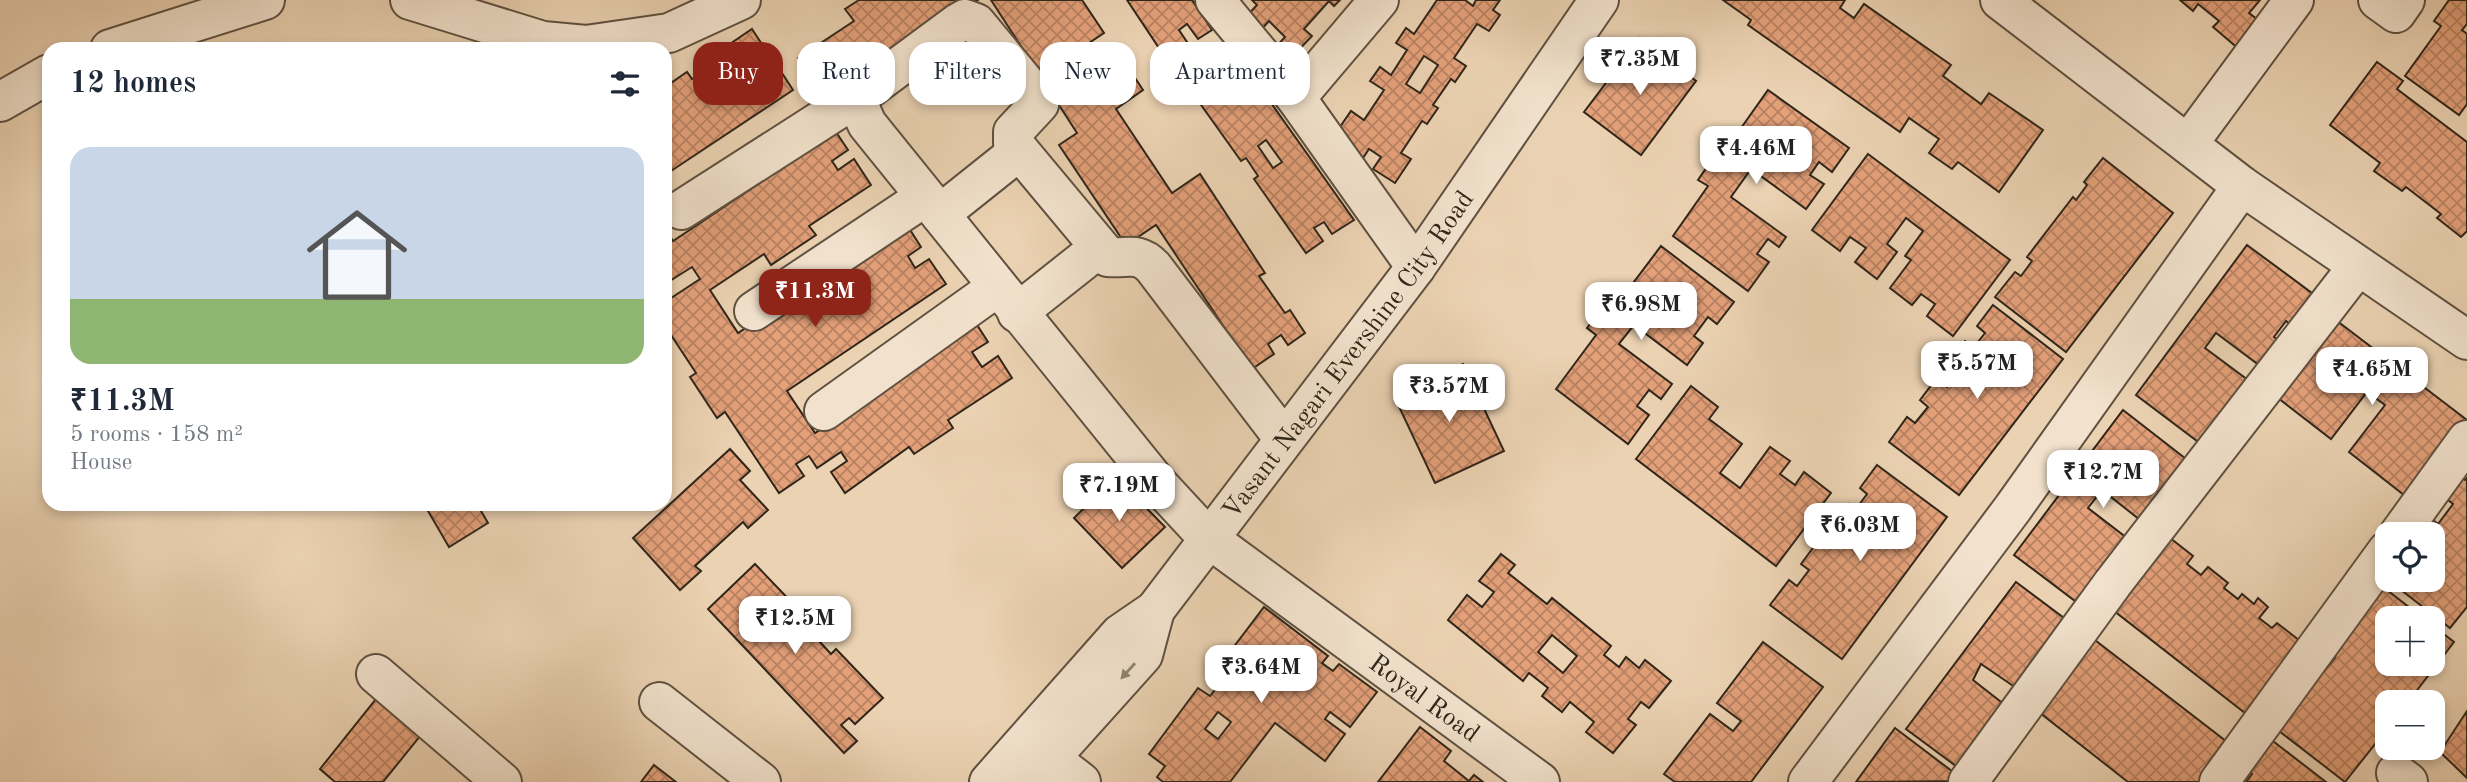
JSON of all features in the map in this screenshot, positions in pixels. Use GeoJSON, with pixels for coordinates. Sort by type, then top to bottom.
{"type":"FeatureCollection","features":[{"type":"Feature","properties":{"kind":"street"},"geometry":{"type":"LineString","coordinates":[[132,42],[265,0]]}},
{"type":"Feature","properties":{"kind":"street"},"geometry":{"type":"LineString","coordinates":[[410,0],[543,41],[557,42]]}},
{"type":"Feature","properties":{"kind":"street"},"geometry":{"type":"LineString","coordinates":[[601,42],[669,33],[741,0]]}},
{"type":"Feature","properties":{"kind":"street"},"geometry":{"type":"LineString","coordinates":[[1215,0],[1250,42]]}},
{"type":"Feature","properties":{"kind":"street"},"geometry":{"type":"LineString","coordinates":[[1310,81],[1379,0]]}},
{"type":"Feature","properties":{"kind":"street","name":"Vasant Nagari Evershine City Road"},"geometry":{"type":"LineString","coordinates":[[989,782],[1120,634],[1155,610],[1416,267],[1599,0]]}},
{"type":"Feature","properties":{"kind":"street"},"geometry":{"type":"LineString","coordinates":[[2000,0],[2242,186],[2467,340]]}},
{"type":"Feature","properties":{"kind":"street"},"geometry":{"type":"LineString","coordinates":[[2188,145],[2294,0]]}},
{"type":"Feature","properties":{"kind":"street"},"geometry":{"type":"LineString","coordinates":[[2378,0],[2396,13],[2405,0]]}},
{"type":"Feature","properties":{"kind":"street"},"geometry":{"type":"LineString","coordinates":[[895,70],[958,23],[970,20],[1037,97],[1040,104],[1013,132],[1013,143],[1108,257],[1131,255],[1145,259],[1284,439]]}},
{"type":"Feature","properties":{"kind":"street"},"geometry":{"type":"LineString","coordinates":[[0,102],[42,78]]}},
{"type":"Feature","properties":{"kind":"street"},"geometry":{"type":"LineString","coordinates":[[681,210],[845,105]]}},
{"type":"Feature","properties":{"kind":"street","name":"Royal Road"},"geometry":{"type":"LineString","coordinates":[[859,105],[867,124],[1007,300],[1157,483],[1208,538],[1540,782]]}},
{"type":"Feature","properties":{"kind":"street"},"geometry":{"type":"LineString","coordinates":[[1301,105],[1416,267]]}},
{"type":"Feature","properties":{"kind":"street"},"geometry":{"type":"LineString","coordinates":[[754,311],[933,206],[1019,151]]}},
{"type":"Feature","properties":{"kind":"street"},"geometry":{"type":"LineString","coordinates":[[1808,782],[2013,508],[2242,186]]}},
{"type":"Feature","properties":{"kind":"street"},"geometry":{"type":"LineString","coordinates":[[824,411],[1098,248]]}},
{"type":"Feature","properties":{"kind":"street"},"geometry":{"type":"LineString","coordinates":[[1968,782],[2113,583],[2358,266]]}},
{"type":"Feature","properties":{"kind":"street"},"geometry":{"type":"LineString","coordinates":[[2408,522],[2467,440]]}},
{"type":"Feature","properties":{"kind":"street"},"geometry":{"type":"LineString","coordinates":[[2219,782],[2375,568]]}},
{"type":"Feature","properties":{"kind":"street"},"geometry":{"type":"LineString","coordinates":[[1081,782],[1039,770],[1143,655],[1155,610]]}},
{"type":"Feature","properties":{"kind":"street"},"geometry":{"type":"LineString","coordinates":[[376,674],[502,782]]}},
{"type":"Feature","properties":{"kind":"street"},"geometry":{"type":"LineString","coordinates":[[659,702],[761,782]]}},
{"type":"Feature","properties":{"kind":"building"},"geometry":{"type":"Polygon","coordinates":[[[859,0],[978,0],[922,42],[909,42],[909,51],[895,62],[895,42],[822,42],[854,21],[845,9],[859,0]]]}},
{"type":"Feature","properties":{"kind":"building"},"geometry":{"type":"Polygon","coordinates":[[[991,0],[1082,0],[1104,33],[1090,42],[1040,42],[1040,76],[1026,54],[1026,42],[1018,42],[991,0]]]}},
{"type":"Feature","properties":{"kind":"building"},"geometry":{"type":"Polygon","coordinates":[[[1127,0],[1192,0],[1212,30],[1198,39],[1187,24],[1179,30],[1187,42],[1155,42],[1127,0]]]}},
{"type":"Feature","properties":{"kind":"building"},"geometry":{"type":"Polygon","coordinates":[[[1252,0],[1340,0],[1334,6],[1329,1],[1304,29],[1312,36],[1306,42],[1280,42],[1285,37],[1269,21],[1260,31],[1246,17],[1257,5],[1252,0]]]}},
{"type":"Feature","properties":{"kind":"building"},"geometry":{"type":"Polygon","coordinates":[[[1437,0],[1465,0],[1473,6],[1476,0],[1500,0],[1493,10],[1500,15],[1489,31],[1477,24],[1454,58],[1466,66],[1455,82],[1451,79],[1433,105],[1438,108],[1427,124],[1422,121],[1401,153],[1411,159],[1395,183],[1373,169],[1381,157],[1369,149],[1361,161],[1331,140],[1351,111],[1364,120],[1384,90],[1370,81],[1380,67],[1391,75],[1407,50],[1396,43],[1406,28],[1414,34],[1437,0]],[[1424,56],[1406,84],[1420,93],[1438,65],[1424,56]]]}},
{"type":"Feature","properties":{"kind":"building"},"geometry":{"type":"Polygon","coordinates":[[[1723,0],[1845,0],[1840,8],[1854,18],[1864,4],[1951,65],[1943,76],[1981,104],[1989,93],[2043,130],[1999,192],[1958,162],[1952,169],[1929,153],[1939,139],[1909,118],[1900,132],[1748,25],[1751,20],[1723,0]]]}},
{"type":"Feature","properties":{"kind":"building"},"geometry":{"type":"Polygon","coordinates":[[[2180,0],[2260,0],[2249,13],[2262,23],[2240,50],[2213,27],[2219,21],[2198,4],[2193,11],[2180,0]]]}},
{"type":"Feature","properties":{"kind":"building"},"geometry":{"type":"Polygon","coordinates":[[[2449,0],[2467,0],[2467,24],[2462,30],[2467,34],[2467,104],[2459,115],[2405,76],[2441,26],[2434,21],[2449,0]]]}},
{"type":"Feature","properties":{"kind":"building"},"geometry":{"type":"Polygon","coordinates":[[[752,29],[760,42],[733,42],[752,29]]]}},
{"type":"Feature","properties":{"kind":"building"},"geometry":{"type":"Polygon","coordinates":[[[1640,38],[1696,81],[1641,155],[1584,112],[1640,38]]]}},
{"type":"Feature","properties":{"kind":"building"},"geometry":{"type":"Polygon","coordinates":[[[2377,62],[2403,81],[2397,89],[2467,142],[2467,231],[2461,237],[2437,218],[2441,214],[2406,187],[2402,191],[2374,171],[2380,163],[2330,125],[2377,62]]]}},
{"type":"Feature","properties":{"kind":"building"},"geometry":{"type":"Polygon","coordinates":[[[687,72],[692,79],[693,105],[770,105],[672,170],[672,82],[687,72]]]}},
{"type":"Feature","properties":{"kind":"building"},"geometry":{"type":"Polygon","coordinates":[[[783,75],[793,90],[783,97],[783,75]]]}},
{"type":"Feature","properties":{"kind":"building"},"geometry":{"type":"Polygon","coordinates":[[[1136,80],[1143,90],[1136,95],[1136,80]]]}},
{"type":"Feature","properties":{"kind":"building"},"geometry":{"type":"Polygon","coordinates":[[[1768,90],[1849,148],[1832,172],[1819,162],[1810,175],[1824,184],[1806,209],[1751,169],[1731,197],[1786,237],[1779,247],[1768,239],[1757,254],[1769,262],[1748,291],[1673,236],[1708,186],[1698,180],[1729,135],[1734,138],[1768,90]]]}},
{"type":"Feature","properties":{"kind":"building"},"geometry":{"type":"Polygon","coordinates":[[[1059,105],[1122,105],[1116,109],[1172,193],[1200,174],[1265,273],[1259,276],[1285,313],[1290,310],[1305,333],[1288,345],[1281,335],[1268,344],[1274,354],[1252,369],[1156,225],[1126,245],[1059,145],[1077,133],[1059,105]]]}},
{"type":"Feature","properties":{"kind":"building"},"geometry":{"type":"Polygon","coordinates":[[[1201,105],[1272,105],[1354,220],[1332,234],[1324,222],[1314,228],[1323,241],[1306,253],[1254,179],[1258,176],[1246,158],[1241,161],[1201,105]],[[1266,140],[1258,146],[1273,168],[1282,162],[1266,140]]]}},
{"type":"Feature","properties":{"kind":"building"},"geometry":{"type":"Polygon","coordinates":[[[836,132],[848,150],[832,161],[838,170],[854,159],[871,185],[809,226],[816,235],[771,265],[764,254],[710,290],[738,333],[905,222],[921,247],[908,256],[915,268],[929,259],[946,284],[787,391],[815,433],[977,325],[988,342],[972,352],[982,367],[998,356],[1012,378],[948,420],[953,428],[914,454],[909,447],[845,493],[831,472],[847,461],[841,452],[817,468],[809,456],[796,464],[804,476],[779,493],[725,412],[717,418],[690,377],[696,373],[672,337],[672,297],[700,279],[692,267],[672,280],[673,241],[836,132]]]}},
{"type":"Feature","properties":{"kind":"building"},"geometry":{"type":"Polygon","coordinates":[[[1868,154],[2010,260],[1953,336],[1927,316],[1935,304],[1921,294],[1912,305],[1890,288],[1911,260],[1905,256],[1923,231],[1906,218],[1887,244],[1897,252],[1877,279],[1855,262],[1866,248],[1850,237],[1840,251],[1812,230],[1868,154]]]}},
{"type":"Feature","properties":{"kind":"building"},"geometry":{"type":"Polygon","coordinates":[[[2103,158],[2173,213],[2066,352],[1995,297],[2015,272],[2021,276],[2032,261],[2027,257],[2073,197],[2076,200],[2087,185],[2084,182],[2103,158]]]}},
{"type":"Feature","properties":{"kind":"building"},"geometry":{"type":"Polygon","coordinates":[[[2247,245],[2320,299],[2297,330],[2286,321],[2274,337],[2286,346],[2267,371],[2216,333],[2205,348],[2256,386],[2209,450],[2136,395],[2247,245]]]}},
{"type":"Feature","properties":{"kind":"building"},"geometry":{"type":"Polygon","coordinates":[[[1661,246],[1734,302],[1717,324],[1708,317],[1694,336],[1703,343],[1687,365],[1634,325],[1619,344],[1672,384],[1661,399],[1649,390],[1637,406],[1649,415],[1628,444],[1556,389],[1596,335],[1587,328],[1616,289],[1624,295],[1661,246]]]}},
{"type":"Feature","properties":{"kind":"building"},"geometry":{"type":"Polygon","coordinates":[[[1993,305],[2063,359],[1959,495],[1889,442],[1907,417],[1915,423],[1928,407],[1920,400],[1936,379],[1947,387],[1960,370],[1949,362],[1965,341],[1974,347],[1985,333],[1977,326],[1993,305]]]}},
{"type":"Feature","properties":{"kind":"building"},"geometry":{"type":"Polygon","coordinates":[[[2328,314],[2467,420],[2467,431],[2413,502],[2349,452],[2385,405],[2367,392],[2331,439],[2269,391],[2328,314]]]}},
{"type":"Feature","properties":{"kind":"building"},"geometry":{"type":"Polygon","coordinates":[[[1463,364],[1504,451],[1435,483],[1394,396],[1463,364]]]}},
{"type":"Feature","properties":{"kind":"building"},"geometry":{"type":"Polygon","coordinates":[[[1691,386],[1718,407],[1709,419],[1742,444],[1720,473],[1740,488],[1770,447],[1790,461],[1780,474],[1795,485],[1804,472],[1831,493],[1776,566],[1636,459],[1691,386]]]}},
{"type":"Feature","properties":{"kind":"building"},"geometry":{"type":"Polygon","coordinates":[[[2123,410],[2195,466],[2149,527],[2102,490],[2088,508],[2136,545],[2087,610],[2014,555],[2123,410]]]}},
{"type":"Feature","properties":{"kind":"building"},"geometry":{"type":"Polygon","coordinates":[[[730,449],[750,471],[740,480],[768,510],[748,528],[743,522],[695,566],[701,571],[680,590],[633,538],[662,511],[672,511],[672,502],[730,449]]]}},
{"type":"Feature","properties":{"kind":"building"},"geometry":{"type":"Polygon","coordinates":[[[1877,465],[1947,517],[1842,659],[1770,605],[1789,580],[1797,586],[1809,570],[1801,564],[1818,541],[1827,547],[1837,534],[1830,530],[1849,504],[1856,509],[1867,494],[1860,488],[1877,465]]]}},
{"type":"Feature","properties":{"kind":"building"},"geometry":{"type":"Polygon","coordinates":[[[2458,475],[2465,480],[2467,478],[2467,607],[2450,628],[2445,624],[2445,606],[2422,606],[2404,592],[2445,592],[2445,522],[2440,522],[2453,504],[2442,495],[2458,475]]]}},
{"type":"Feature","properties":{"kind":"building"},"geometry":{"type":"Polygon","coordinates":[[[1116,477],[1165,527],[1122,568],[1074,518],[1116,477]]]}},
{"type":"Feature","properties":{"kind":"building"},"geometry":{"type":"Polygon","coordinates":[[[428,511],[481,511],[488,523],[449,547],[428,511]]]}},
{"type":"Feature","properties":{"kind":"building"},"geometry":{"type":"Polygon","coordinates":[[[2427,515],[2436,522],[2421,522],[2427,515]]]}},
{"type":"Feature","properties":{"kind":"building"},"geometry":{"type":"Polygon","coordinates":[[[2165,534],[2193,556],[2187,564],[2201,575],[2208,567],[2228,583],[2224,588],[2238,599],[2242,594],[2254,604],[2258,598],[2268,607],[2259,618],[2272,628],[2277,623],[2309,648],[2254,720],[2109,607],[2165,534]]]}},
{"type":"Feature","properties":{"kind":"building"},"geometry":{"type":"Polygon","coordinates":[[[1501,554],[1515,565],[1508,573],[1547,604],[1552,598],[1611,646],[1604,655],[1619,667],[1626,657],[1639,668],[1645,660],[1671,681],[1649,708],[1641,702],[1628,719],[1636,725],[1613,753],[1586,732],[1594,722],[1570,702],[1562,712],[1542,696],[1548,688],[1529,673],[1523,681],[1448,620],[1467,595],[1482,607],[1494,592],[1479,581],[1501,554]],[[1552,635],[1538,652],[1563,673],[1577,656],[1552,635]]]}},
{"type":"Feature","properties":{"kind":"building"},"geometry":{"type":"Polygon","coordinates":[[[755,564],[798,609],[793,613],[831,654],[836,649],[883,698],[855,724],[849,718],[841,725],[857,741],[844,753],[708,609],[755,564]]]}},
{"type":"Feature","properties":{"kind":"building"},"geometry":{"type":"Polygon","coordinates":[[[2016,582],[2072,624],[2049,656],[2040,650],[2030,663],[2039,669],[2022,692],[1981,664],[1973,680],[2010,709],[1993,732],[1985,726],[1974,741],[1982,747],[1964,772],[1906,729],[2016,582]]]}},
{"type":"Feature","properties":{"kind":"building"},"geometry":{"type":"Polygon","coordinates":[[[2375,587],[2375,592],[2390,592],[2408,606],[2375,606],[2375,676],[2428,676],[2417,690],[2375,690],[2375,744],[2345,782],[2270,724],[2316,665],[2324,671],[2335,658],[2326,651],[2375,587]]]}},
{"type":"Feature","properties":{"kind":"building"},"geometry":{"type":"Polygon","coordinates":[[[1264,607],[1328,656],[1322,663],[1333,671],[1339,664],[1377,692],[1350,727],[1330,712],[1325,719],[1345,734],[1325,761],[1275,723],[1230,782],[1163,782],[1157,777],[1165,766],[1149,754],[1198,688],[1210,696],[1229,672],[1220,665],[1264,607]],[[1218,712],[1205,729],[1218,739],[1231,722],[1218,712]]]}},
{"type":"Feature","properties":{"kind":"building"},"geometry":{"type":"Polygon","coordinates":[[[2445,635],[2454,642],[2445,654],[2445,635]]]}},
{"type":"Feature","properties":{"kind":"building"},"geometry":{"type":"Polygon","coordinates":[[[2091,637],[2231,745],[2203,782],[2128,782],[2035,709],[2091,637]]]}},
{"type":"Feature","properties":{"kind":"building"},"geometry":{"type":"Polygon","coordinates":[[[1763,642],[1823,687],[1751,782],[1675,782],[1664,774],[1710,714],[1733,731],[1741,721],[1717,703],[1763,642]]]}},
{"type":"Feature","properties":{"kind":"building"},"geometry":{"type":"Polygon","coordinates":[[[380,694],[425,730],[383,782],[335,782],[320,769],[380,694]]]}},
{"type":"Feature","properties":{"kind":"building"},"geometry":{"type":"Polygon","coordinates":[[[2467,711],[2467,778],[2445,757],[2445,744],[2467,711]]]}},
{"type":"Feature","properties":{"kind":"building"},"geometry":{"type":"Polygon","coordinates":[[[1420,727],[1451,751],[1444,761],[1469,781],[1474,775],[1483,782],[1378,782],[1420,727]]]}},
{"type":"Feature","properties":{"kind":"building"},"geometry":{"type":"Polygon","coordinates":[[[1895,728],[1965,781],[1856,782],[1895,728]]]}},
{"type":"Feature","properties":{"kind":"building"},"geometry":{"type":"Polygon","coordinates":[[[2269,738],[2326,782],[2246,782],[2252,774],[2245,769],[2269,738]]]}},
{"type":"Feature","properties":{"kind":"building"},"geometry":{"type":"Polygon","coordinates":[[[654,765],[676,782],[641,782],[654,765]]]}}]}
